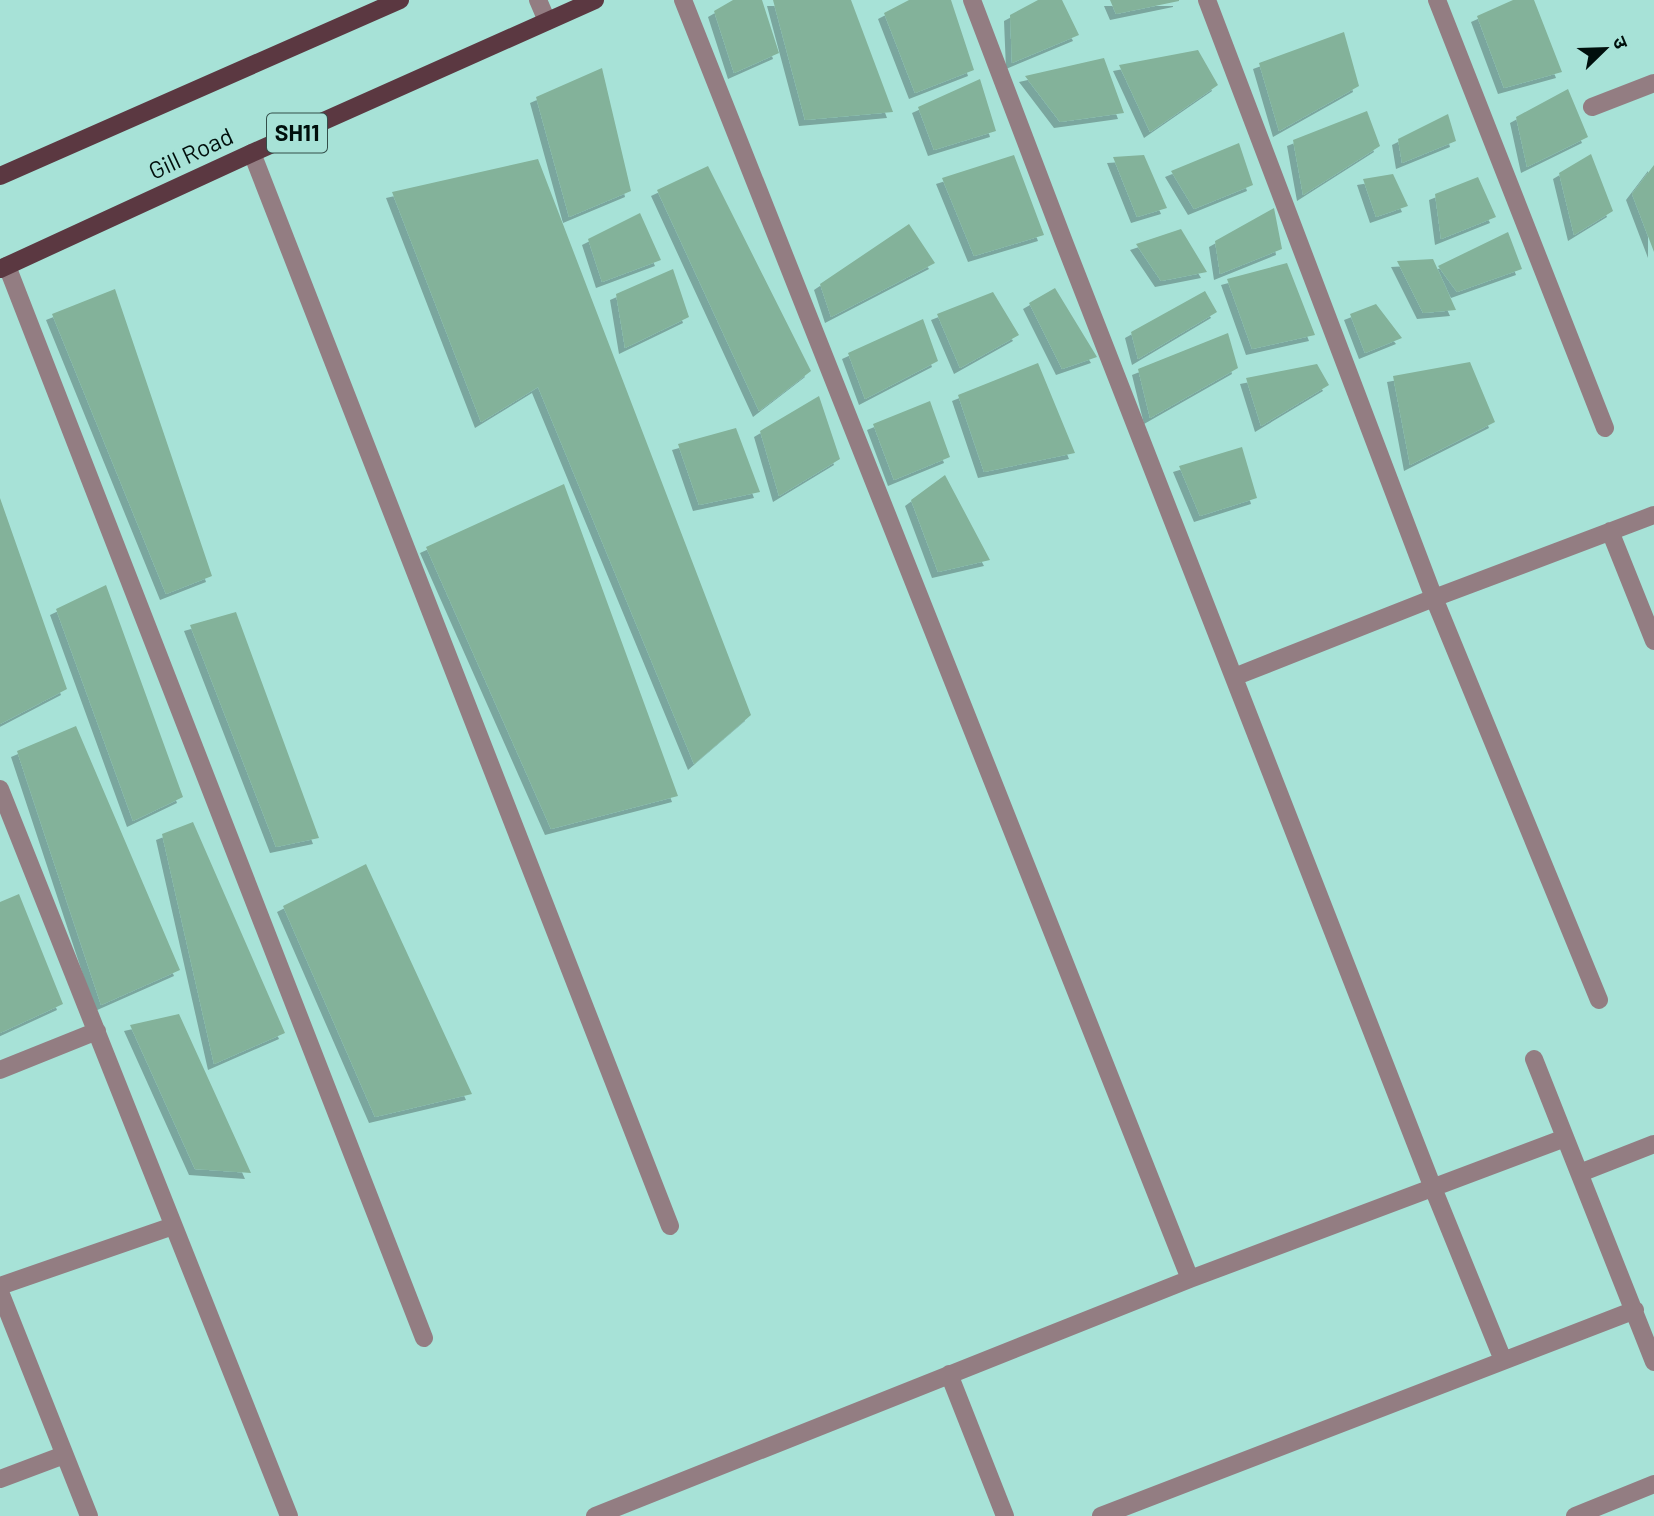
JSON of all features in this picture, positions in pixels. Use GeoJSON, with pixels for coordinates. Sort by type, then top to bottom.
{"type":"FeatureCollection","features":[{"type":"Feature","properties":{"kind":"main road"},"geometry":{"type":"LineString","coordinates":[[0,176],[400,0]]}},
{"type":"Feature","properties":{"kind":"main road","name":"Gill Road"},"geometry":{"type":"LineString","coordinates":[[3,268],[595,0]]}},
{"type":"Feature","properties":{"kind":"street"},"geometry":{"type":"LineString","coordinates":[[538,0],[547,21]]}},
{"type":"Feature","properties":{"kind":"street"},"geometry":{"type":"LineString","coordinates":[[683,0],[1190,1279]]}},
{"type":"Feature","properties":{"kind":"street"},"geometry":{"type":"LineString","coordinates":[[972,0],[1433,1188],[1503,1360]]}},
{"type":"Feature","properties":{"kind":"street"},"geometry":{"type":"LineString","coordinates":[[1207,0],[1434,598],[1599,1000]]}},
{"type":"Feature","properties":{"kind":"street"},"geometry":{"type":"LineString","coordinates":[[1437,0],[1605,428]]}},
{"type":"Feature","properties":{"kind":"street"},"geometry":{"type":"LineString","coordinates":[[1592,107],[1654,83]]}},
{"type":"Feature","properties":{"kind":"street"},"geometry":{"type":"LineString","coordinates":[[252,153],[670,1226]]}},
{"type":"Feature","properties":{"kind":"street"},"geometry":{"type":"LineString","coordinates":[[3,268],[424,1338]]}},
{"type":"Feature","properties":{"kind":"street"},"geometry":{"type":"LineString","coordinates":[[1234,677],[1654,515]]}},
{"type":"Feature","properties":{"kind":"street"},"geometry":{"type":"LineString","coordinates":[[1610,531],[1654,640]]}},
{"type":"Feature","properties":{"kind":"street"},"geometry":{"type":"LineString","coordinates":[[0,789],[289,1516]]}},
{"type":"Feature","properties":{"kind":"street"},"geometry":{"type":"LineString","coordinates":[[0,1070],[97,1031]]}},
{"type":"Feature","properties":{"kind":"street"},"geometry":{"type":"LineString","coordinates":[[1534,1059],[1654,1362]]}},
{"type":"Feature","properties":{"kind":"street"},"geometry":{"type":"LineString","coordinates":[[595,1516],[1190,1279],[1565,1138]]}},
{"type":"Feature","properties":{"kind":"street"},"geometry":{"type":"LineString","coordinates":[[1580,1173],[1654,1144]]}},
{"type":"Feature","properties":{"kind":"street"},"geometry":{"type":"LineString","coordinates":[[0,1286],[173,1226]]}},
{"type":"Feature","properties":{"kind":"street"},"geometry":{"type":"LineString","coordinates":[[0,1292],[89,1516]]}},
{"type":"Feature","properties":{"kind":"street"},"geometry":{"type":"LineString","coordinates":[[1101,1516],[1634,1310]]}},
{"type":"Feature","properties":{"kind":"street"},"geometry":{"type":"LineString","coordinates":[[949,1374],[1005,1516]]}},
{"type":"Feature","properties":{"kind":"street"},"geometry":{"type":"LineString","coordinates":[[0,1479],[64,1455]]}},
{"type":"Feature","properties":{"kind":"street"},"geometry":{"type":"LineString","coordinates":[[1576,1516],[1654,1484]]}},
{"type":"Feature","properties":{"kind":"building"},"geometry":{"type":"Polygon","coordinates":[[[733,0],[762,0],[779,53],[734,73],[714,11],[733,0]]]}},
{"type":"Feature","properties":{"kind":"building"},"geometry":{"type":"Polygon","coordinates":[[[773,0],[851,0],[893,112],[805,120],[773,0]]]}},
{"type":"Feature","properties":{"kind":"building"},"geometry":{"type":"Polygon","coordinates":[[[909,0],[951,0],[974,70],[915,93],[884,13],[909,0]]]}},
{"type":"Feature","properties":{"kind":"building"},"geometry":{"type":"Polygon","coordinates":[[[1038,0],[1062,0],[1079,35],[1012,63],[1010,15],[1038,0]]]}},
{"type":"Feature","properties":{"kind":"building"},"geometry":{"type":"Polygon","coordinates":[[[1110,0],[1179,0],[1179,1],[1116,14],[1110,0]]]}},
{"type":"Feature","properties":{"kind":"building"},"geometry":{"type":"Polygon","coordinates":[[[1513,0],[1534,0],[1562,72],[1504,88],[1477,16],[1513,0]]]}},
{"type":"Feature","properties":{"kind":"building"},"geometry":{"type":"Polygon","coordinates":[[[1344,32],[1359,86],[1279,131],[1259,63],[1344,32]]]}},
{"type":"Feature","properties":{"kind":"building"},"geometry":{"type":"Polygon","coordinates":[[[1198,50],[1218,85],[1150,132],[1119,65],[1198,50]]]}},
{"type":"Feature","properties":{"kind":"building"},"geometry":{"type":"Polygon","coordinates":[[[1104,58],[1124,113],[1060,122],[1025,76],[1104,58]]]}},
{"type":"Feature","properties":{"kind":"building"},"geometry":{"type":"Polygon","coordinates":[[[602,68],[631,191],[569,217],[536,97],[602,68]]]}},
{"type":"Feature","properties":{"kind":"building"},"geometry":{"type":"Polygon","coordinates":[[[980,79],[996,131],[934,150],[918,107],[980,79]]]}},
{"type":"Feature","properties":{"kind":"building"},"geometry":{"type":"Polygon","coordinates":[[[1568,89],[1588,137],[1527,167],[1516,117],[1568,89]]]}},
{"type":"Feature","properties":{"kind":"building"},"geometry":{"type":"Polygon","coordinates":[[[1367,111],[1380,146],[1303,195],[1293,140],[1367,111]]]}},
{"type":"Feature","properties":{"kind":"building"},"geometry":{"type":"Polygon","coordinates":[[[1448,114],[1456,141],[1402,163],[1398,139],[1448,114]]]}},
{"type":"Feature","properties":{"kind":"building"},"geometry":{"type":"Polygon","coordinates":[[[1239,143],[1253,185],[1194,209],[1171,171],[1239,143]]]}},
{"type":"Feature","properties":{"kind":"building"},"geometry":{"type":"Polygon","coordinates":[[[1591,154],[1613,211],[1574,235],[1559,173],[1591,154]]]}},
{"type":"Feature","properties":{"kind":"building"},"geometry":{"type":"Polygon","coordinates":[[[1014,155],[1044,235],[974,256],[942,178],[1014,155]]]}},
{"type":"Feature","properties":{"kind":"building"},"geometry":{"type":"Polygon","coordinates":[[[1144,155],[1167,208],[1137,217],[1113,157],[1144,155]]]}},
{"type":"Feature","properties":{"kind":"building"},"geometry":{"type":"Polygon","coordinates":[[[538,159],[751,715],[694,764],[538,387],[481,422],[392,192],[538,159]]]}},
{"type":"Feature","properties":{"kind":"building"},"geometry":{"type":"Polygon","coordinates":[[[1654,165],[1654,252],[1632,194],[1654,165]]]}},
{"type":"Feature","properties":{"kind":"building"},"geometry":{"type":"Polygon","coordinates":[[[708,166],[811,371],[759,411],[657,190],[708,166]]]}},
{"type":"Feature","properties":{"kind":"building"},"geometry":{"type":"Polygon","coordinates":[[[1393,174],[1408,206],[1376,217],[1363,179],[1393,174]]]}},
{"type":"Feature","properties":{"kind":"building"},"geometry":{"type":"Polygon","coordinates":[[[1478,177],[1496,217],[1441,239],[1435,194],[1478,177]]]}},
{"type":"Feature","properties":{"kind":"building"},"geometry":{"type":"Polygon","coordinates":[[[1274,208],[1282,249],[1220,274],[1215,241],[1274,208]]]}},
{"type":"Feature","properties":{"kind":"building"},"geometry":{"type":"Polygon","coordinates":[[[640,213],[661,260],[602,282],[588,239],[640,213]]]}},
{"type":"Feature","properties":{"kind":"building"},"geometry":{"type":"Polygon","coordinates":[[[909,224],[935,263],[831,317],[820,284],[909,224]]]}},
{"type":"Feature","properties":{"kind":"building"},"geometry":{"type":"Polygon","coordinates":[[[1181,229],[1207,272],[1161,281],[1136,244],[1181,229]]]}},
{"type":"Feature","properties":{"kind":"building"},"geometry":{"type":"Polygon","coordinates":[[[1508,232],[1522,269],[1457,292],[1438,266],[1508,232]]]}},
{"type":"Feature","properties":{"kind":"building"},"geometry":{"type":"Polygon","coordinates":[[[1433,259],[1456,310],[1423,313],[1397,261],[1433,259]]]}},
{"type":"Feature","properties":{"kind":"building"},"geometry":{"type":"Polygon","coordinates":[[[1287,263],[1315,335],[1252,349],[1227,279],[1287,263]]]}},
{"type":"Feature","properties":{"kind":"building"},"geometry":{"type":"Polygon","coordinates":[[[673,269],[689,317],[625,348],[616,294],[673,269]]]}},
{"type":"Feature","properties":{"kind":"building"},"geometry":{"type":"Polygon","coordinates":[[[1055,288],[1097,357],[1062,369],[1029,303],[1055,288]]]}},
{"type":"Feature","properties":{"kind":"building"},"geometry":{"type":"Polygon","coordinates":[[[115,289],[212,576],[166,594],[52,314],[115,289]]]}},
{"type":"Feature","properties":{"kind":"building"},"geometry":{"type":"Polygon","coordinates":[[[1205,291],[1217,312],[1138,359],[1131,332],[1205,291]]]}},
{"type":"Feature","properties":{"kind":"building"},"geometry":{"type":"Polygon","coordinates":[[[993,292],[1019,335],[960,368],[937,314],[993,292]]]}},
{"type":"Feature","properties":{"kind":"building"},"geometry":{"type":"Polygon","coordinates":[[[1376,304],[1402,338],[1365,353],[1350,314],[1376,304]]]}},
{"type":"Feature","properties":{"kind":"building"},"geometry":{"type":"Polygon","coordinates":[[[923,319],[938,361],[865,399],[848,353],[923,319]]]}},
{"type":"Feature","properties":{"kind":"building"},"geometry":{"type":"Polygon","coordinates":[[[1228,333],[1238,368],[1150,418],[1138,369],[1228,333]]]}},
{"type":"Feature","properties":{"kind":"building"},"geometry":{"type":"Polygon","coordinates":[[[1470,362],[1495,422],[1410,465],[1393,376],[1470,362]]]}},
{"type":"Feature","properties":{"kind":"building"},"geometry":{"type":"Polygon","coordinates":[[[1038,363],[1075,453],[984,472],[958,395],[1038,363]]]}},
{"type":"Feature","properties":{"kind":"building"},"geometry":{"type":"Polygon","coordinates":[[[1317,364],[1329,385],[1261,426],[1246,378],[1317,364]]]}},
{"type":"Feature","properties":{"kind":"building"},"geometry":{"type":"Polygon","coordinates":[[[819,396],[840,459],[779,496],[760,431],[819,396]]]}},
{"type":"Feature","properties":{"kind":"building"},"geometry":{"type":"Polygon","coordinates":[[[930,401],[950,457],[894,480],[873,424],[930,401]]]}},
{"type":"Feature","properties":{"kind":"building"},"geometry":{"type":"Polygon","coordinates":[[[736,428],[760,492],[699,505],[678,444],[736,428]]]}},
{"type":"Feature","properties":{"kind":"building"},"geometry":{"type":"Polygon","coordinates":[[[1242,447],[1257,498],[1200,516],[1179,466],[1242,447]]]}},
{"type":"Feature","properties":{"kind":"building"},"geometry":{"type":"Polygon","coordinates":[[[945,475],[990,560],[938,572],[911,500],[945,475]]]}},
{"type":"Feature","properties":{"kind":"building"},"geometry":{"type":"Polygon","coordinates":[[[564,484],[678,796],[551,829],[426,547],[564,484]]]}},
{"type":"Feature","properties":{"kind":"building"},"geometry":{"type":"Polygon","coordinates":[[[0,498],[67,689],[0,724],[0,498]]]}},
{"type":"Feature","properties":{"kind":"building"},"geometry":{"type":"Polygon","coordinates":[[[106,585],[183,797],[133,821],[56,609],[106,585]]]}},
{"type":"Feature","properties":{"kind":"building"},"geometry":{"type":"Polygon","coordinates":[[[236,612],[319,838],[276,847],[190,625],[236,612]]]}},
{"type":"Feature","properties":{"kind":"building"},"geometry":{"type":"Polygon","coordinates":[[[76,726],[180,970],[101,1005],[17,751],[76,726]]]}},
{"type":"Feature","properties":{"kind":"building"},"geometry":{"type":"Polygon","coordinates":[[[193,822],[285,1033],[214,1064],[162,834],[193,822]]]}},
{"type":"Feature","properties":{"kind":"building"},"geometry":{"type":"Polygon","coordinates":[[[366,864],[472,1094],[375,1117],[283,906],[366,864]]]}},
{"type":"Feature","properties":{"kind":"building"},"geometry":{"type":"Polygon","coordinates":[[[19,894],[63,1004],[0,1033],[0,902],[19,894]]]}},
{"type":"Feature","properties":{"kind":"building"},"geometry":{"type":"Polygon","coordinates":[[[179,1014],[251,1173],[195,1169],[130,1025],[179,1014]]]}}]}
